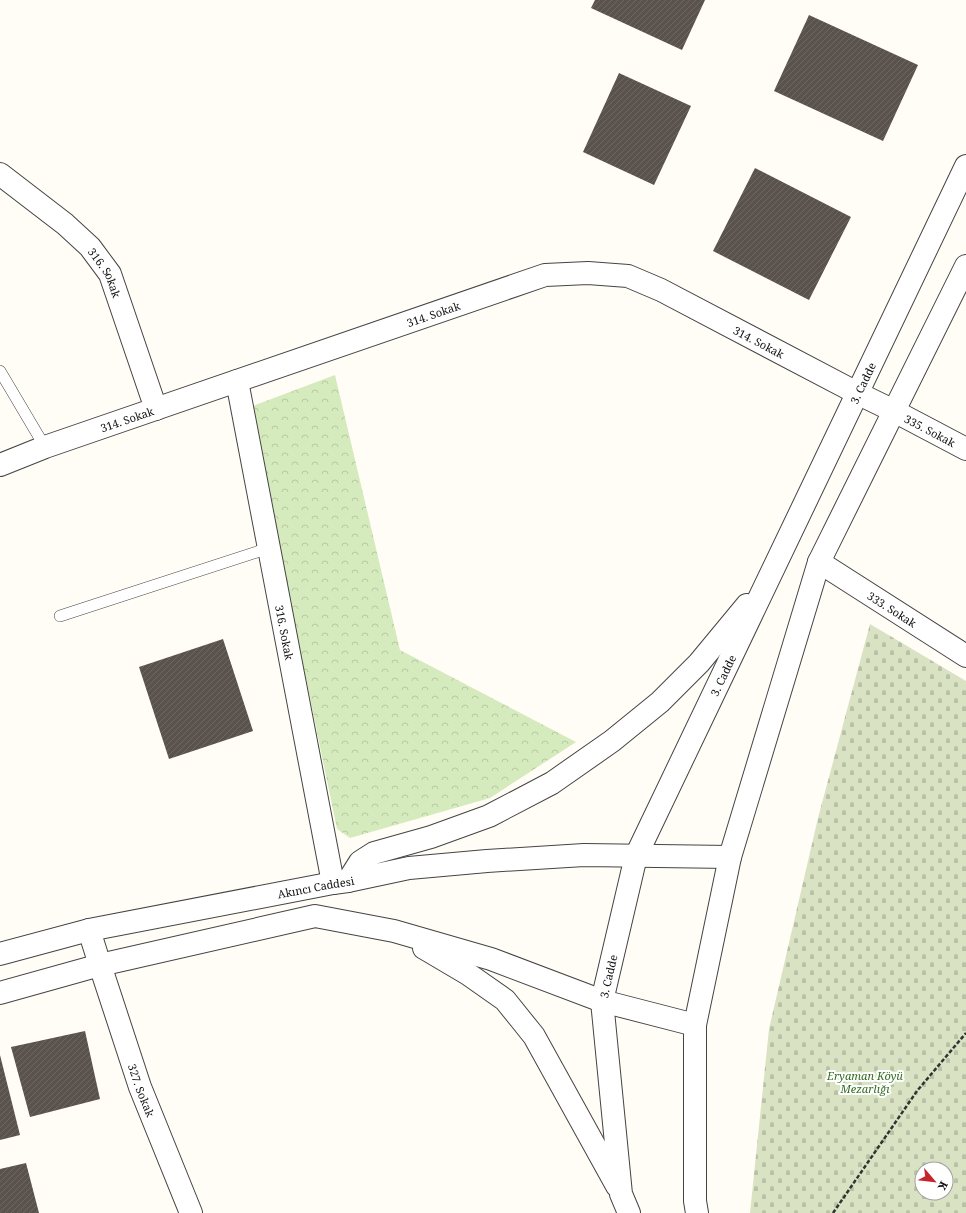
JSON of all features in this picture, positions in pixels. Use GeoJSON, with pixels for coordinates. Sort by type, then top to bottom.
{"type":"FeatureCollection","features":[{"type":"Feature","properties":{"kind":"street","name":"3. Cadde"},"geometry":{"type":"LineString","coordinates":[[625,1204],[602,1001],[636,856],[966,166]]}},
{"type":"Feature","properties":{"kind":"street","name":"316. Sokak"},"geometry":{"type":"LineString","coordinates":[[0,174],[70,229],[90,247],[110,274],[156,409]]}},
{"type":"Feature","properties":{"kind":"street"},"geometry":{"type":"LineString","coordinates":[[697,1213],[695,1202],[695,1025],[730,857],[819,562],[966,266]]}},
{"type":"Feature","properties":{"kind":"street","name":"314. Sokak"},"geometry":{"type":"LineString","coordinates":[[0,465],[45,447],[545,275],[588,273],[628,276],[661,290],[894,411]]}},
{"type":"Feature","properties":{"kind":"street","name":"316. Sokak"},"geometry":{"type":"LineString","coordinates":[[237,381],[269,548],[340,882]]}},
{"type":"Feature","properties":{"kind":"street","name":"335. Sokak"},"geometry":{"type":"LineString","coordinates":[[894,411],[966,449]]}},
{"type":"Feature","properties":{"kind":"street","name":"333. Sokak"},"geometry":{"type":"LineString","coordinates":[[819,562],[966,656]]}},
{"type":"Feature","properties":{"kind":"street"},"geometry":{"type":"LineString","coordinates":[[340,882],[360,862],[374,853],[431,837],[489,816],[552,783],[612,741],[660,702],[699,663],[768,579]]}},
{"type":"Feature","properties":{"kind":"street","name":"Akıncı Caddesi"},"geometry":{"type":"LineString","coordinates":[[0,954],[89,930],[409,868],[487,861],[584,855],[730,857]]}},
{"type":"Feature","properties":{"kind":"street"},"geometry":{"type":"LineString","coordinates":[[0,993],[100,965],[315,916],[394,931],[491,959],[602,1001],[695,1025]]}},
{"type":"Feature","properties":{"kind":"street","name":"327. Sokak"},"geometry":{"type":"LineString","coordinates":[[89,930],[140,1086],[191,1213]]}},
{"type":"Feature","properties":{"kind":"street"},"geometry":{"type":"LineString","coordinates":[[394,931],[468,974],[505,1000],[534,1036],[625,1204]]}},
{"type":"Feature","properties":{"kind":"lane"},"geometry":{"type":"LineString","coordinates":[[0,371],[45,447]]}},
{"type":"Feature","properties":{"kind":"lane"},"geometry":{"type":"LineString","coordinates":[[60,616],[269,548]]}},
{"type":"Feature","properties":{"kind":"path"},"geometry":{"type":"LineString","coordinates":[[832,1213],[917,1091],[966,1033]]}},
{"type":"Feature","properties":{"kind":"green space"},"geometry":{"type":"Polygon","coordinates":[[[335,375],[400,650],[576,742],[490,798],[350,838],[337,829],[250,407],[335,375]]]}},
{"type":"Feature","properties":{"kind":"green space","name":"Eryaman Köyü Mezarlığı"},"geometry":{"type":"Polygon","coordinates":[[[870,624],[966,681],[966,1213],[750,1213],[769,1029],[818,818],[870,624]]]}},
{"type":"Feature","properties":{"kind":"building"},"geometry":{"type":"Polygon","coordinates":[[[595,0],[705,0],[682,50],[591,8],[595,0]]]}},
{"type":"Feature","properties":{"kind":"building"},"geometry":{"type":"Polygon","coordinates":[[[809,15],[918,65],[883,141],[774,91],[809,15]]]}},
{"type":"Feature","properties":{"kind":"building"},"geometry":{"type":"Polygon","coordinates":[[[619,73],[691,106],[654,185],[583,152],[619,73]]]}},
{"type":"Feature","properties":{"kind":"building"},"geometry":{"type":"Polygon","coordinates":[[[755,168],[851,217],[809,300],[713,251],[755,168]]]}},
{"type":"Feature","properties":{"kind":"building"},"geometry":{"type":"Polygon","coordinates":[[[223,639],[253,731],[169,759],[139,667],[223,639]]]}},
{"type":"Feature","properties":{"kind":"building"},"geometry":{"type":"Polygon","coordinates":[[[85,1031],[100,1099],[30,1117],[11,1047],[85,1031]]]}},
{"type":"Feature","properties":{"kind":"building"},"geometry":{"type":"Polygon","coordinates":[[[0,1055],[20,1135],[0,1140],[0,1055]]]}},
{"type":"Feature","properties":{"kind":"building"},"geometry":{"type":"Polygon","coordinates":[[[26,1163],[39,1213],[0,1213],[0,1169],[26,1163]]]}}]}
